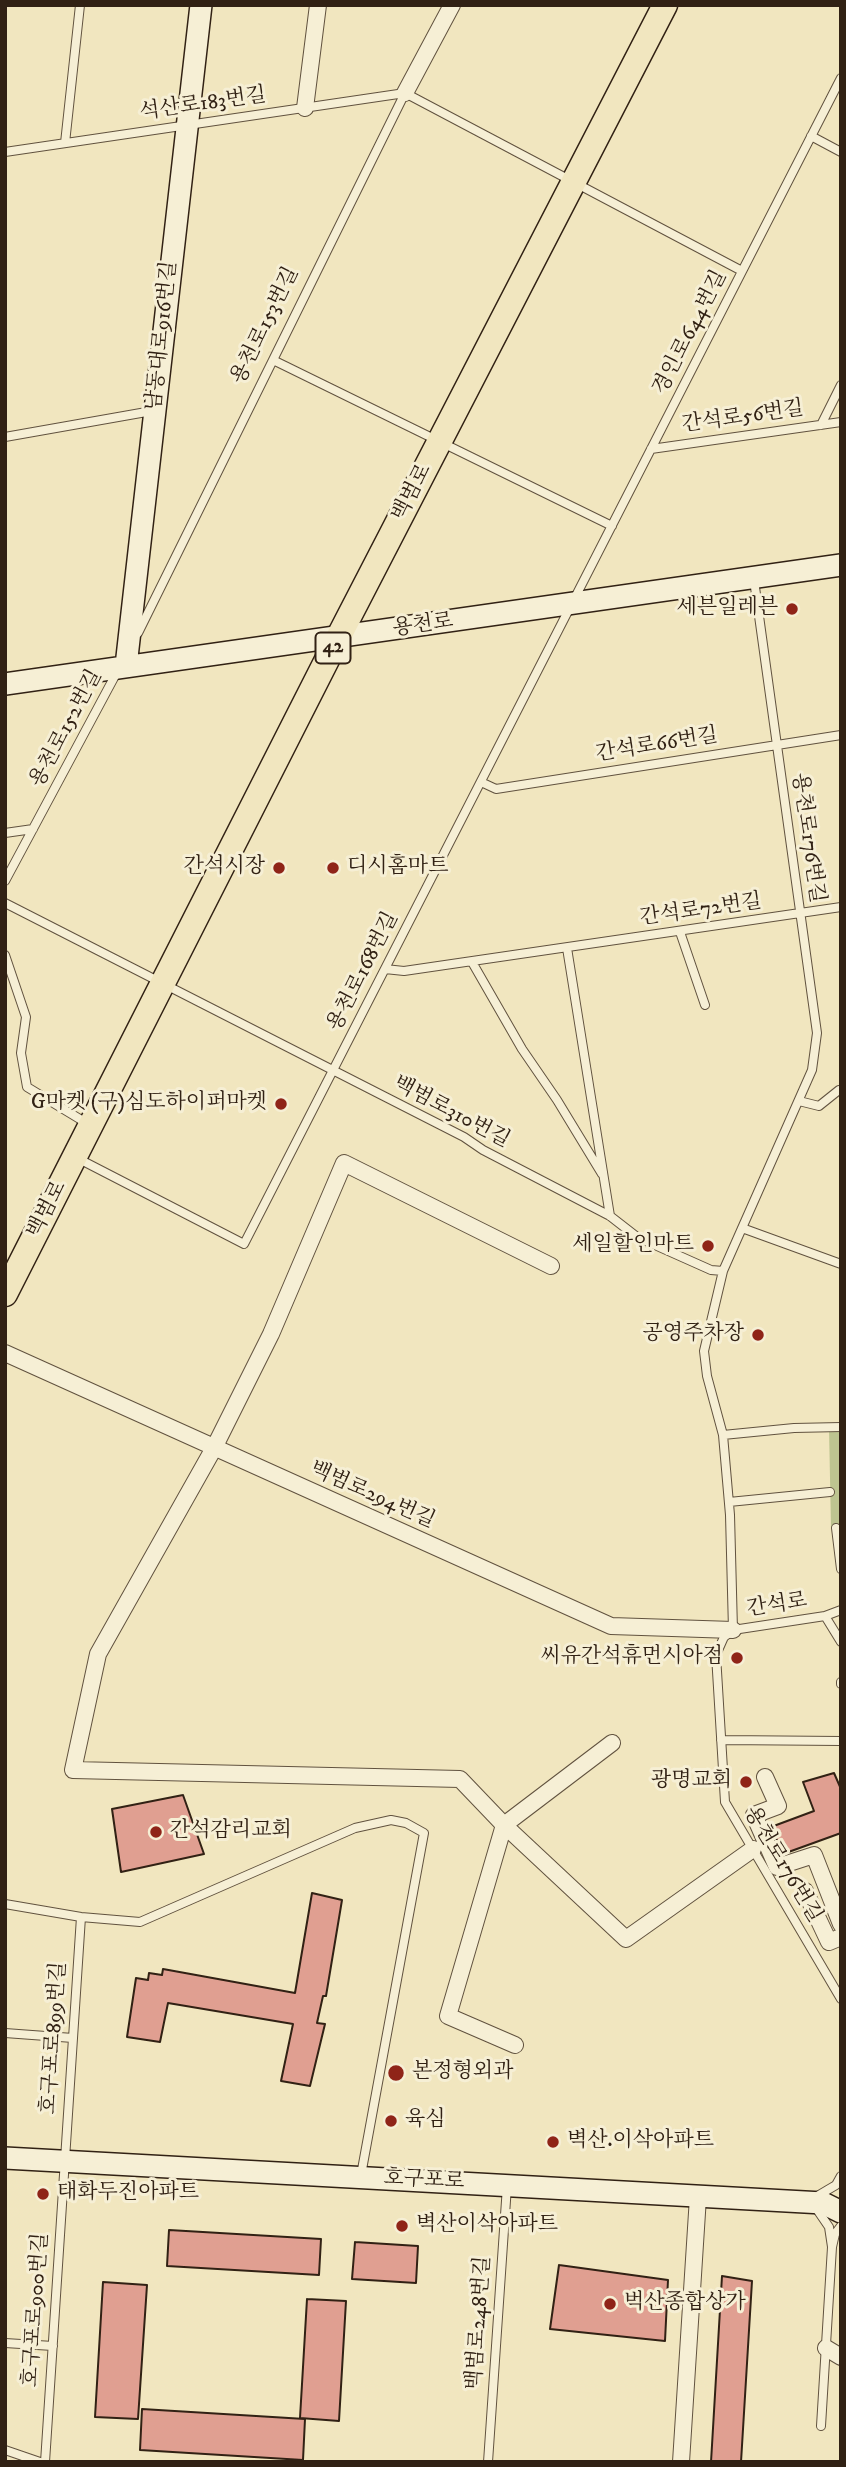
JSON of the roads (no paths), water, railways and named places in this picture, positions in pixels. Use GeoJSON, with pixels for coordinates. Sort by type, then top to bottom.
{"type":"FeatureCollection","features":[{"type":"Feature","properties":{"kind":"main road","name":"백범로"},"geometry":{"type":"LineString","coordinates":[[5,1294],[17,1262],[75,1157],[338,638],[665,5]]}},
{"type":"Feature","properties":{"kind":"street","name":"남동대로916번길"},"geometry":{"type":"LineString","coordinates":[[124,662],[201,5]]}},
{"type":"Feature","properties":{"kind":"street"},"geometry":{"type":"LineString","coordinates":[[305,108],[318,5]]}},
{"type":"Feature","properties":{"kind":"street","name":"용천로153번길"},"geometry":{"type":"LineString","coordinates":[[405,93],[452,5]]}},
{"type":"Feature","properties":{"kind":"street","name":"용천로"},"geometry":{"type":"LineString","coordinates":[[5,684],[124,662],[338,638],[841,565]]}},
{"type":"Feature","properties":{"kind":"street"},"geometry":{"type":"LineString","coordinates":[[551,1266],[344,1163],[271,1334],[214,1448],[98,1654],[73,1770],[460,1779],[504,1825],[626,1939],[753,1849]]}},
{"type":"Feature","properties":{"kind":"street","name":"백범로294번길"},"geometry":{"type":"LineString","coordinates":[[5,1353],[611,1626],[733,1630]]}},
{"type":"Feature","properties":{"kind":"street"},"geometry":{"type":"LineString","coordinates":[[515,2045],[448,2016],[504,1825],[612,1743]]}},
{"type":"Feature","properties":{"kind":"street"},"geometry":{"type":"LineString","coordinates":[[765,1777],[778,1806],[754,1815],[777,1867],[814,1855],[841,1924]]}},
{"type":"Feature","properties":{"kind":"street"},"geometry":{"type":"LineString","coordinates":[[805,1891],[830,1941],[841,1937]]}},
{"type":"Feature","properties":{"kind":"street","name":"호구포로"},"geometry":{"type":"LineString","coordinates":[[5,2158],[825,2205]]}},
{"type":"Feature","properties":{"kind":"street"},"geometry":{"type":"LineString","coordinates":[[681,2462],[698,2197]]}},
{"type":"Feature","properties":{"kind":"street"},"geometry":{"type":"LineString","coordinates":[[826,2347],[841,2357]]}},
{"type":"Feature","properties":{"kind":"lane"},"geometry":{"type":"LineString","coordinates":[[65,144],[80,5]]}},
{"type":"Feature","properties":{"kind":"lane","name":"경인로644번길"},"geometry":{"type":"LineString","coordinates":[[572,604],[841,78]]}},
{"type":"Feature","properties":{"kind":"lane"},"geometry":{"type":"LineString","coordinates":[[405,93],[742,271]]}},
{"type":"Feature","properties":{"kind":"lane","name":"석산로183번길"},"geometry":{"type":"LineString","coordinates":[[5,152],[405,93]]}},
{"type":"Feature","properties":{"kind":"lane","name":"용천로153번길"},"geometry":{"type":"LineString","coordinates":[[124,662],[405,93]]}},
{"type":"Feature","properties":{"kind":"lane"},"geometry":{"type":"LineString","coordinates":[[811,136],[841,152]]}},
{"type":"Feature","properties":{"kind":"lane"},"geometry":{"type":"LineString","coordinates":[[273,360],[612,526]]}},
{"type":"Feature","properties":{"kind":"lane"},"geometry":{"type":"LineString","coordinates":[[821,425],[841,385]]}},
{"type":"Feature","properties":{"kind":"lane"},"geometry":{"type":"LineString","coordinates":[[5,437],[155,410]]}},
{"type":"Feature","properties":{"kind":"lane","name":"간석로56번길"},"geometry":{"type":"LineString","coordinates":[[651,449],[841,422]]}},
{"type":"Feature","properties":{"kind":"lane","name":"용천로176번길"},"geometry":{"type":"LineString","coordinates":[[754,577],[817,1032],[812,1070],[723,1272],[704,1350],[707,1376],[723,1435],[729,1502],[733,1630],[724,1637],[716,1656],[724,1802],[841,1999]]}},
{"type":"Feature","properties":{"kind":"lane","name":"용천로168번길"},"geometry":{"type":"LineString","coordinates":[[75,1157],[244,1244],[572,604]]}},
{"type":"Feature","properties":{"kind":"lane","name":"용천로152번길"},"geometry":{"type":"LineString","coordinates":[[5,881],[124,662]]}},
{"type":"Feature","properties":{"kind":"lane","name":"간석로66번길"},"geometry":{"type":"LineString","coordinates":[[481,782],[496,789],[841,736]]}},
{"type":"Feature","properties":{"kind":"lane"},"geometry":{"type":"LineString","coordinates":[[5,833],[33,829]]}},
{"type":"Feature","properties":{"kind":"lane"},"geometry":{"type":"LineString","coordinates":[[5,903],[163,982]]}},
{"type":"Feature","properties":{"kind":"lane","name":"간석로72번길"},"geometry":{"type":"LineString","coordinates":[[385,969],[404,971],[472,962],[841,907]]}},
{"type":"Feature","properties":{"kind":"lane"},"geometry":{"type":"LineString","coordinates":[[680,932],[705,1005]]}},
{"type":"Feature","properties":{"kind":"lane"},"geometry":{"type":"LineString","coordinates":[[567,948],[610,1216]]}},
{"type":"Feature","properties":{"kind":"lane"},"geometry":{"type":"LineString","coordinates":[[5,955],[26,1017],[21,1053],[27,1087],[91,1125]]}},
{"type":"Feature","properties":{"kind":"lane"},"geometry":{"type":"LineString","coordinates":[[472,962],[522,1049],[557,1100],[604,1178]]}},
{"type":"Feature","properties":{"kind":"lane","name":"백범로310번길"},"geometry":{"type":"LineString","coordinates":[[163,982],[464,1137],[483,1150],[610,1216],[637,1237],[711,1270],[723,1272]]}},
{"type":"Feature","properties":{"kind":"lane"},"geometry":{"type":"LineString","coordinates":[[799,1101],[819,1106],[841,1091]]}},
{"type":"Feature","properties":{"kind":"lane"},"geometry":{"type":"LineString","coordinates":[[743,1228],[841,1264]]}},
{"type":"Feature","properties":{"kind":"lane"},"geometry":{"type":"LineString","coordinates":[[723,1435],[794,1428],[841,1427]]}},
{"type":"Feature","properties":{"kind":"lane"},"geometry":{"type":"LineString","coordinates":[[729,1502],[830,1492]]}},
{"type":"Feature","properties":{"kind":"lane"},"geometry":{"type":"LineString","coordinates":[[836,1528],[841,1569]]}},
{"type":"Feature","properties":{"kind":"lane","name":"간석로"},"geometry":{"type":"LineString","coordinates":[[733,1630],[825,1616],[841,1610]]}},
{"type":"Feature","properties":{"kind":"lane","name":"간석로"},"geometry":{"type":"LineString","coordinates":[[825,1616],[841,1642]]}},
{"type":"Feature","properties":{"kind":"lane"},"geometry":{"type":"LineString","coordinates":[[721,1740],[841,1741]]}},
{"type":"Feature","properties":{"kind":"lane"},"geometry":{"type":"LineString","coordinates":[[5,1904],[81,1917],[140,1922],[355,1828],[391,1820],[406,1823],[424,1833],[360,2178]]}},
{"type":"Feature","properties":{"kind":"lane","name":"호구포로899번길"},"geometry":{"type":"LineString","coordinates":[[65,2161],[81,1917]]}},
{"type":"Feature","properties":{"kind":"lane"},"geometry":{"type":"LineString","coordinates":[[5,2033],[73,2038]]}},
{"type":"Feature","properties":{"kind":"lane","name":"호구포로900번길"},"geometry":{"type":"LineString","coordinates":[[5,2450],[43,2462],[65,2161]]}},
{"type":"Feature","properties":{"kind":"lane"},"geometry":{"type":"LineString","coordinates":[[832,2247],[824,2216],[825,2205],[841,2176]]}},
{"type":"Feature","properties":{"kind":"lane","name":"백범로248번길"},"geometry":{"type":"LineString","coordinates":[[488,2462],[507,2186]]}},
{"type":"Feature","properties":{"kind":"lane"},"geometry":{"type":"LineString","coordinates":[[821,2426],[832,2247],[835,2234],[841,2226]]}},
{"type":"Feature","properties":{"kind":"lane"},"geometry":{"type":"LineString","coordinates":[[5,2343],[53,2346]]}},
{"type":"Feature","properties":{"kind":"place","name":"세븐일레븐"},"geometry":{"type":"Point","coordinates":[792,609]}},
{"type":"Feature","properties":{"kind":"place","name":"간석시장"},"geometry":{"type":"Point","coordinates":[279,868]}},
{"type":"Feature","properties":{"kind":"place","name":"디시홈마트"},"geometry":{"type":"Point","coordinates":[333,868]}},
{"type":"Feature","properties":{"kind":"place","name":"G마켓 (구)심도하이퍼마켓"},"geometry":{"type":"Point","coordinates":[281,1104]}},
{"type":"Feature","properties":{"kind":"place","name":"세일할인마트"},"geometry":{"type":"Point","coordinates":[708,1246]}},
{"type":"Feature","properties":{"kind":"place","name":"공영주차장"},"geometry":{"type":"Point","coordinates":[758,1335]}},
{"type":"Feature","properties":{"kind":"place","name":"씨유간석휴먼시아점"},"geometry":{"type":"Point","coordinates":[737,1658]}},
{"type":"Feature","properties":{"kind":"place","name":"광명교회"},"geometry":{"type":"Point","coordinates":[746,1782]}},
{"type":"Feature","properties":{"kind":"place","name":"간석감리교회"},"geometry":{"type":"Point","coordinates":[156,1832]}},
{"type":"Feature","properties":{"kind":"place","name":"본정형외과"},"geometry":{"type":"Point","coordinates":[396,2073]}},
{"type":"Feature","properties":{"kind":"place","name":"육심"},"geometry":{"type":"Point","coordinates":[391,2121]}},
{"type":"Feature","properties":{"kind":"place","name":"벽산.이삭아파트"},"geometry":{"type":"Point","coordinates":[553,2142]}},
{"type":"Feature","properties":{"kind":"place","name":"태화두진아파트"},"geometry":{"type":"Point","coordinates":[43,2194]}},
{"type":"Feature","properties":{"kind":"place","name":"벽산이삭아파트"},"geometry":{"type":"Point","coordinates":[402,2226]}},
{"type":"Feature","properties":{"kind":"place","name":"벅산종합상가"},"geometry":{"type":"Point","coordinates":[610,2304]}}]}
